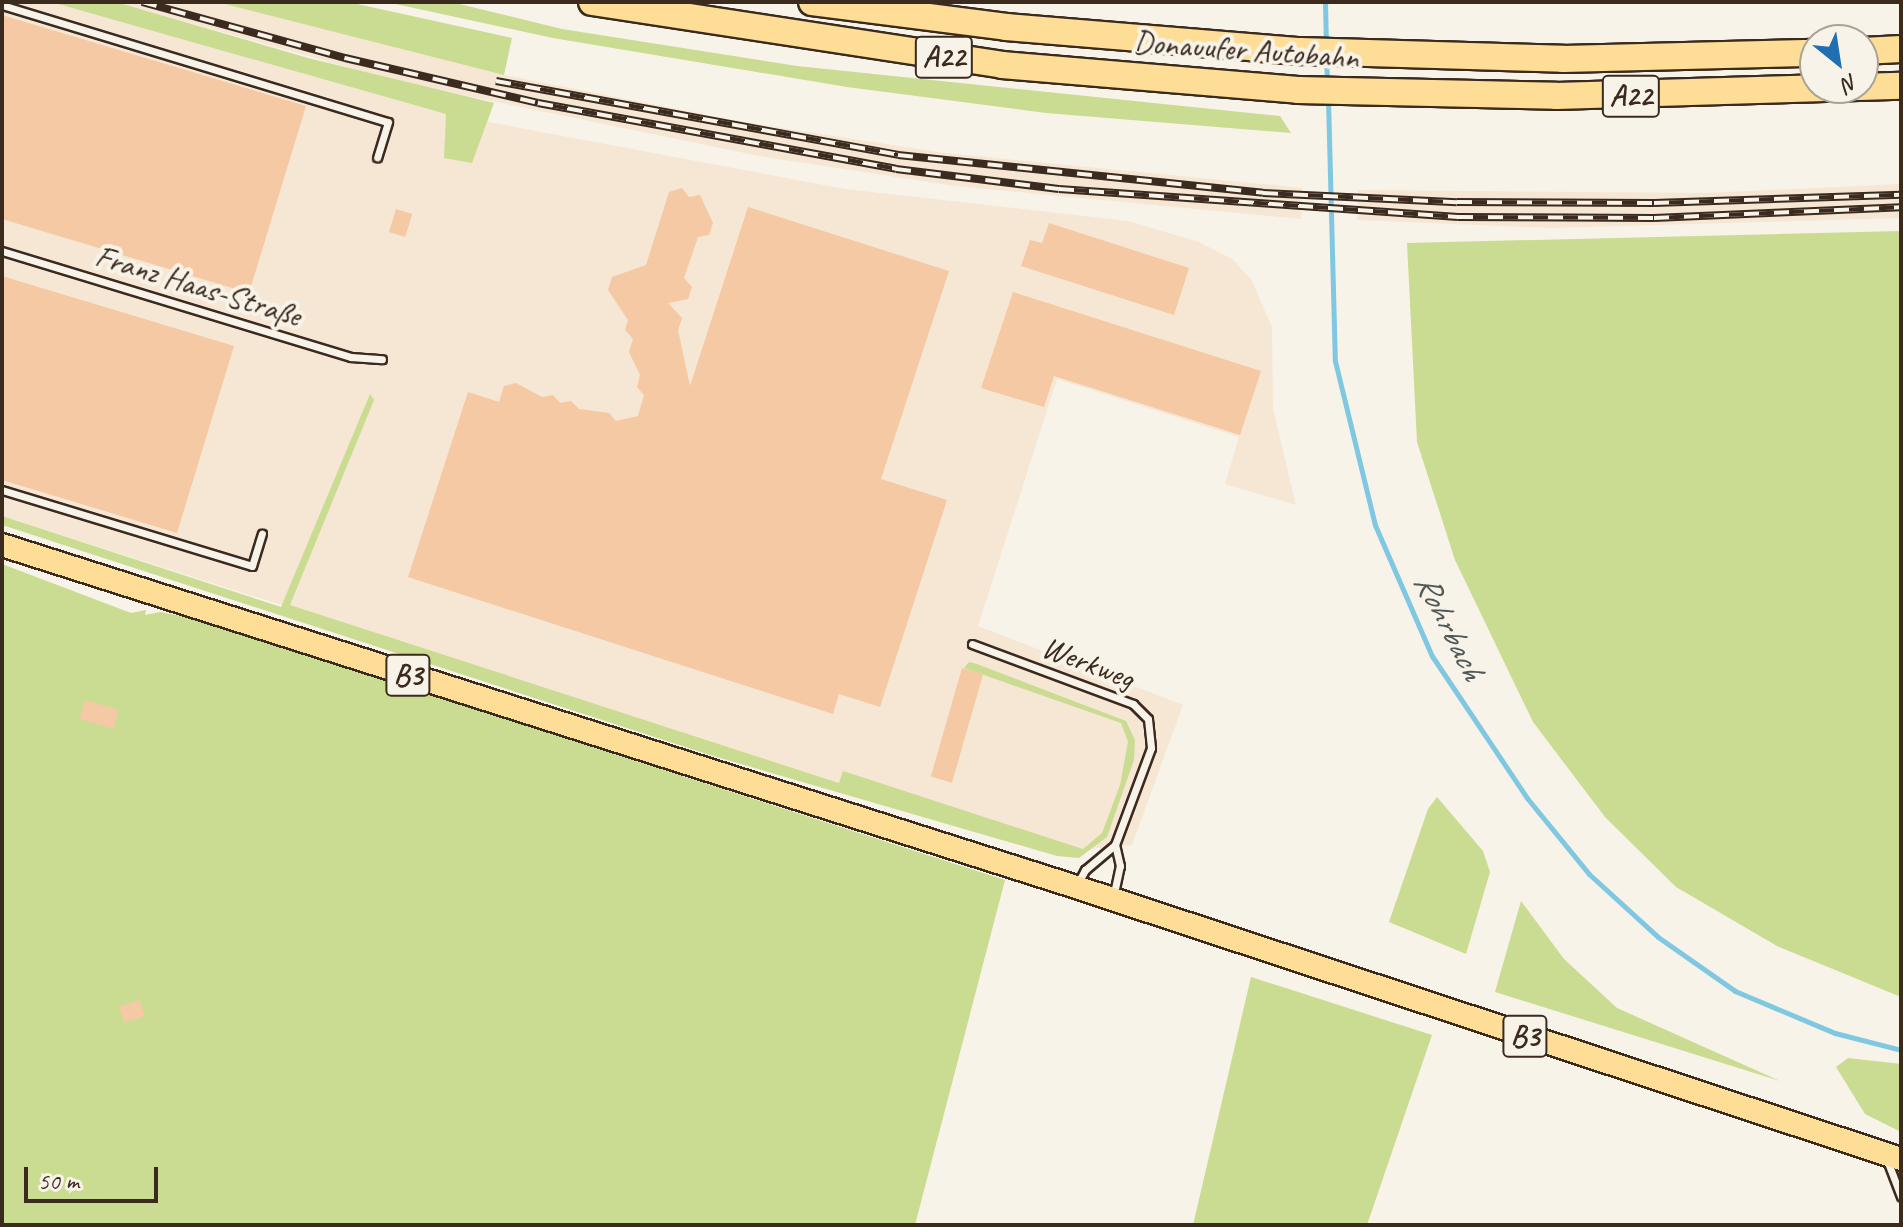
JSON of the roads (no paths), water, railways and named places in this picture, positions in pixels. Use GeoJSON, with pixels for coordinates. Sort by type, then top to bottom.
{"type":"FeatureCollection","features":[{"type":"Feature","properties":{"kind":"highway","name":"Donauufer Autobahn"},"geometry":{"type":"LineString","coordinates":[[592,2],[1002,65],[1298,90],[1729,95],[1901,86]]}},
{"type":"Feature","properties":{"kind":"highway","name":"Donauufer Autobahn"},"geometry":{"type":"LineString","coordinates":[[812,2],[1006,27],[1300,51],[1563,59],[1799,53]]}},
{"type":"Feature","properties":{"kind":"highway"},"geometry":{"type":"LineString","coordinates":[[1879,50],[1901,49]]}},
{"type":"Feature","properties":{"kind":"main road","name":"B3"},"geometry":{"type":"LineString","coordinates":[[2,545],[1076,887],[1894,1156]]}},
{"type":"Feature","properties":{"kind":"lane"},"geometry":{"type":"LineString","coordinates":[[2,5],[388,122],[377,157]]}},
{"type":"Feature","properties":{"kind":"lane","name":"Franz Haas-Straße"},"geometry":{"type":"LineString","coordinates":[[2,251],[351,357],[382,359]]}},
{"type":"Feature","properties":{"kind":"lane"},"geometry":{"type":"LineString","coordinates":[[2,490],[252,566],[262,533]]}},
{"type":"Feature","properties":{"kind":"lane","name":"Werkweg"},"geometry":{"type":"LineString","coordinates":[[972,644],[1133,704],[1148,719],[1151,748],[1115,845]]}},
{"type":"Feature","properties":{"kind":"lane"},"geometry":{"type":"LineString","coordinates":[[1076,887],[1085,870],[1115,845],[1120,866],[1113,899]]}},
{"type":"Feature","properties":{"kind":"lane"},"geometry":{"type":"LineString","coordinates":[[1894,1156],[1892,1183],[1901,1196]]}},
{"type":"Feature","properties":{"kind":"waterway","name":"Rohrbach"},"geometry":{"type":"LineString","coordinates":[[1325,2],[1326,45]]}},
{"type":"Feature","properties":{"kind":"waterway","name":"Rohrbach"},"geometry":{"type":"LineString","coordinates":[[1326,59],[1327,81]]}},
{"type":"Feature","properties":{"kind":"waterway","name":"Rohrbach"},"geometry":{"type":"LineString","coordinates":[[1328,99],[1335,361],[1375,525],[1432,656],[1527,798],[1589,874],[1658,937],[1735,991],[1835,1033],[1901,1050]]}},
{"type":"Feature","properties":{"kind":"railway"},"geometry":{"type":"LineString","coordinates":[[142,2],[345,58],[538,103],[896,169],[1059,189],[1458,217],[1654,218],[1901,207]]}},
{"type":"Feature","properties":{"kind":"railway"},"geometry":{"type":"LineString","coordinates":[[496,81],[898,155],[1263,193],[1457,202],[1654,203],[1901,195]]}}]}
